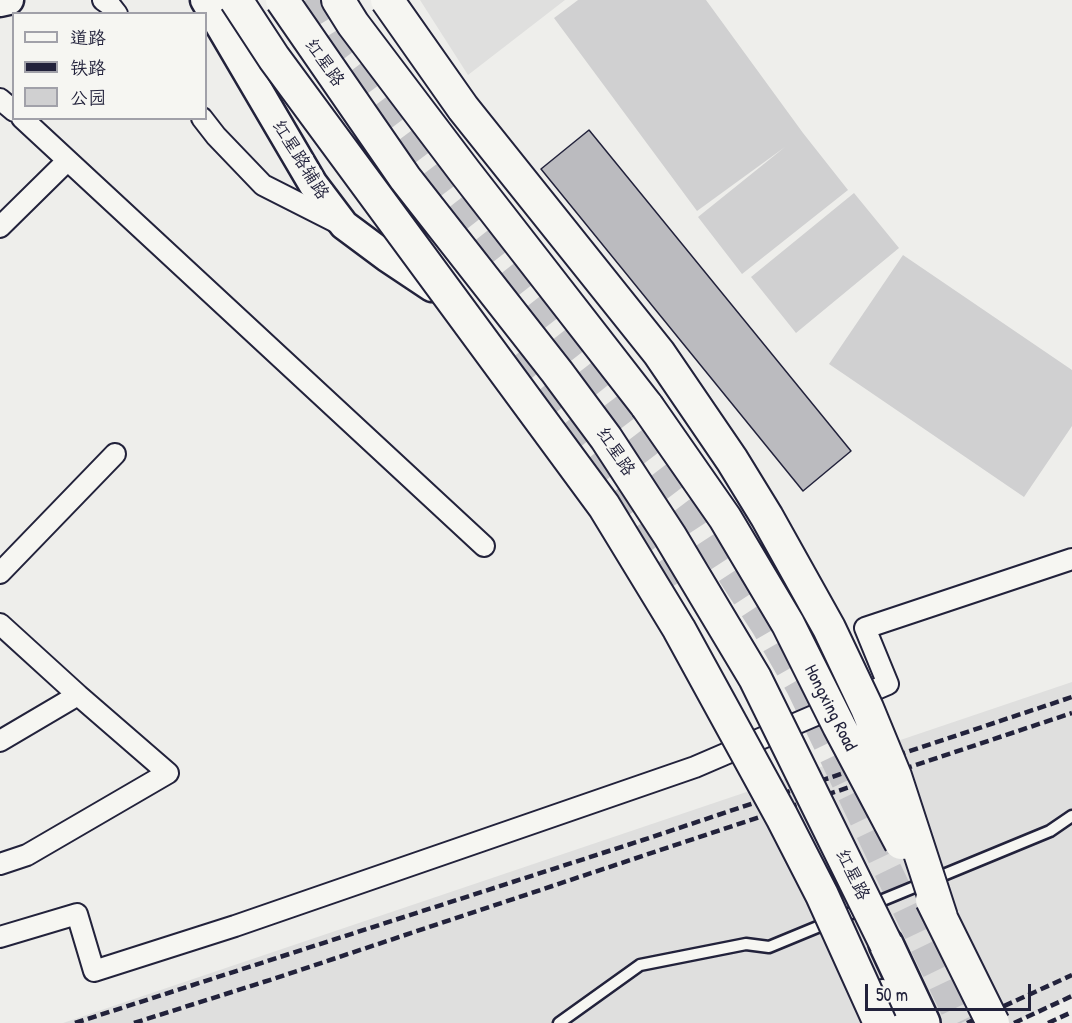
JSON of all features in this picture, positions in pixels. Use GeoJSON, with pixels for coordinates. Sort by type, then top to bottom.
{"type":"FeatureCollection","features":[{"type":"Feature","properties":{"kind":"highway"},"geometry":{"type":"LineString","coordinates":[[886,944],[923,1023]]}},
{"type":"Feature","properties":{"kind":"main road","name":"红星路辅路"},"geometry":{"type":"LineString","coordinates":[[205,0],[313,184],[344,225],[432,287]]}},
{"type":"Feature","properties":{"kind":"main road"},"geometry":{"type":"LineString","coordinates":[[236,0],[274,58],[604,506],[679,629],[782,817],[822,895],[880,1023]]}},
{"type":"Feature","properties":{"kind":"main road","name":"红星路"},"geometry":{"type":"LineString","coordinates":[[282,0],[405,178],[606,438],[670,536],[755,678],[886,944]]}},
{"type":"Feature","properties":{"kind":"main road","name":"Hongxing Road"},"geometry":{"type":"LineString","coordinates":[[338,0],[353,24],[465,172],[647,406],[725,518],[788,624],[844,736],[941,917],[993,1023]]}},
{"type":"Feature","properties":{"kind":"main road"},"geometry":{"type":"LineString","coordinates":[[387,0],[463,108],[658,353],[732,460],[767,517],[829,628],[867,708],[895,776],[941,917]]}},
{"type":"Feature","properties":{"kind":"main road"},"geometry":{"type":"LineString","coordinates":[[670,536],[782,817]]}},
{"type":"Feature","properties":{"kind":"main road"},"geometry":{"type":"LineString","coordinates":[[822,895],[900,1023]]}},
{"type":"Feature","properties":{"kind":"street"},"geometry":{"type":"LineString","coordinates":[[103,0],[115,12]]}},
{"type":"Feature","properties":{"kind":"street"},"geometry":{"type":"LineString","coordinates":[[0,99],[12,109]]}},
{"type":"Feature","properties":{"kind":"street"},"geometry":{"type":"LineString","coordinates":[[24,120],[484,546]]}},
{"type":"Feature","properties":{"kind":"street"},"geometry":{"type":"LineString","coordinates":[[204,120],[263,185],[344,225]]}},
{"type":"Feature","properties":{"kind":"street"},"geometry":{"type":"LineString","coordinates":[[3,218],[67,161]]}},
{"type":"Feature","properties":{"kind":"street"},"geometry":{"type":"LineString","coordinates":[[0,573],[115,454]]}},
{"type":"Feature","properties":{"kind":"street"},"geometry":{"type":"LineString","coordinates":[[0,937],[77,914],[94,971],[235,926],[695,767],[888,684],[865,628],[1072,559]]}},
{"type":"Feature","properties":{"kind":"street"},"geometry":{"type":"LineString","coordinates":[[0,624],[168,773],[27,855],[0,864]]}},
{"type":"Feature","properties":{"kind":"street"},"geometry":{"type":"LineString","coordinates":[[0,741],[78,695]]}},
{"type":"Feature","properties":{"kind":"lane"},"geometry":{"type":"LineString","coordinates":[[559,1023],[640,965],[746,944],[769,947],[1050,831],[1072,816]]}},
{"type":"Feature","properties":{"kind":"shaded area"},"geometry":{"type":"Polygon","coordinates":[[[420,0],[565,0],[468,75],[420,0]]]}},
{"type":"Feature","properties":{"kind":"shaded area"},"geometry":{"type":"Polygon","coordinates":[[[1072,682],[1072,997],[1012,1023],[63,1023],[1072,682]]]}},
{"type":"Feature","properties":{"kind":"green space"},"geometry":{"type":"Polygon","coordinates":[[[578,0],[706,0],[803,133],[848,190],[742,274],[698,217],[785,147],[697,211],[554,18],[578,0]]]}},
{"type":"Feature","properties":{"kind":"green space"},"geometry":{"type":"Polygon","coordinates":[[[854,193],[899,248],[796,333],[751,277],[854,193]]]}},
{"type":"Feature","properties":{"kind":"green space"},"geometry":{"type":"Polygon","coordinates":[[[903,255],[1072,370],[1072,426],[1024,497],[829,364],[903,255]]]}},
{"type":"Feature","properties":{"kind":"building"},"geometry":{"type":"Polygon","coordinates":[[[589,130],[851,451],[803,491],[541,169],[589,130]]]}},
{"type":"Feature","properties":{"kind":"tunnel"},"geometry":{"type":"LineString","coordinates":[[306,0],[337,51],[445,195],[690,511],[765,626],[800,687],[961,1023]]}},
{"type":"Feature","properties":{"kind":"tunnel"},"geometry":{"type":"LineString","coordinates":[[511,359],[620,490],[687,592]]}},
{"type":"Feature","properties":{"kind":"railway"},"geometry":{"type":"LineString","coordinates":[[75,1023],[643,840],[1072,697]]}},
{"type":"Feature","properties":{"kind":"railway"},"geometry":{"type":"LineString","coordinates":[[134,1023],[273,979],[1072,713]]}},
{"type":"Feature","properties":{"kind":"railway"},"geometry":{"type":"LineString","coordinates":[[967,1023],[1072,975]]}},
{"type":"Feature","properties":{"kind":"railway"},"geometry":{"type":"LineString","coordinates":[[1014,1023],[1072,996]]}},
{"type":"Feature","properties":{"kind":"railway"},"geometry":{"type":"LineString","coordinates":[[1048,1023],[1072,1012]]}}]}
